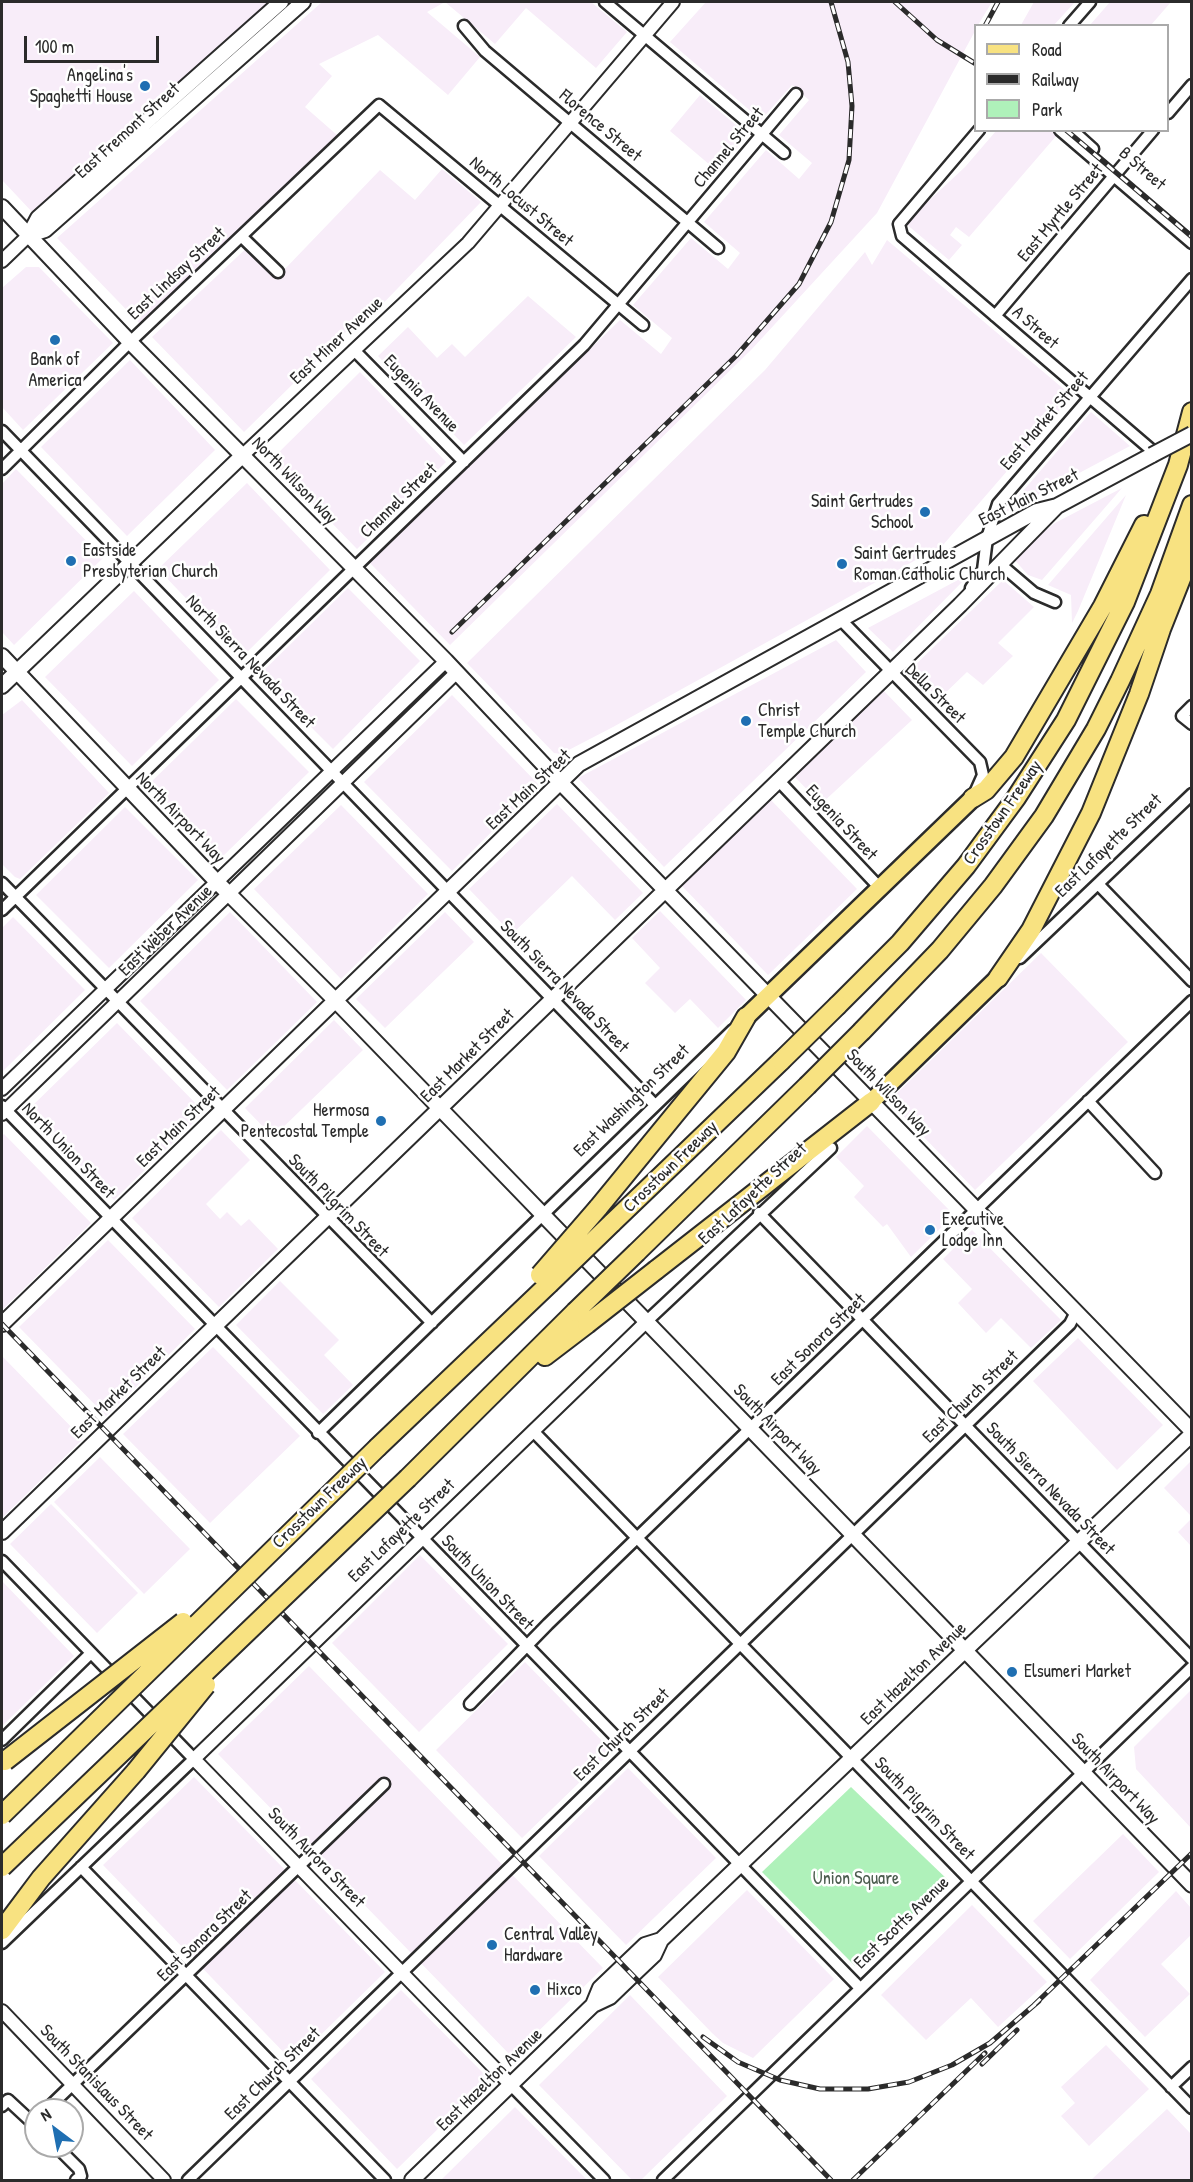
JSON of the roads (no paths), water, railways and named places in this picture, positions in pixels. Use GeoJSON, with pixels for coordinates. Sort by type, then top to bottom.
{"type":"FeatureCollection","features":[{"type":"Feature","properties":{"kind":"highway","name":"Crosstown Freeway"},"geometry":{"type":"LineString","coordinates":[[2,1815],[251,1569],[456,1372],[499,1319],[612,1223],[838,1005],[906,936],[966,866],[1016,798],[1066,720],[1105,645],[1125,602],[1171,484],[1191,412]]}},
{"type":"Feature","properties":{"kind":"highway"},"geometry":{"type":"LineString","coordinates":[[974,798],[986,790],[1014,757],[1103,606],[1149,514],[1171,484]]}},
{"type":"Feature","properties":{"kind":"highway","name":"Crosstown Freeway"},"geometry":{"type":"LineString","coordinates":[[581,1318],[637,1252],[807,1086],[940,950],[993,886],[1044,816],[1096,729],[1130,661],[1176,554],[1191,505]]}},
{"type":"Feature","properties":{"kind":"highway"},"geometry":{"type":"LineString","coordinates":[[998,978],[1031,930],[1091,813],[1139,694],[1184,571],[1191,543]]}},
{"type":"Feature","properties":{"kind":"highway"},"geometry":{"type":"LineString","coordinates":[[545,1279],[598,1208],[726,1052],[746,1017]]}},
{"type":"Feature","properties":{"kind":"highway"},"geometry":{"type":"LineString","coordinates":[[2,1867],[492,1397],[581,1318],[656,1270],[871,1102]]}},
{"type":"Feature","properties":{"kind":"highway"},"geometry":{"type":"LineString","coordinates":[[3,1763],[251,1569]]}},
{"type":"Feature","properties":{"kind":"highway"},"geometry":{"type":"LineString","coordinates":[[2,1930],[41,1878],[136,1771],[252,1627]]}},
{"type":"Feature","properties":{"kind":"main road","name":"East Fremont Street"},"geometry":{"type":"LineString","coordinates":[[29,235],[38,218],[281,2]]}},
{"type":"Feature","properties":{"kind":"main road","name":"East Fremont Street"},"geometry":{"type":"LineString","coordinates":[[29,235],[45,230],[303,2]]}},
{"type":"Feature","properties":{"kind":"main road","name":"North Wilson Way"},"geometry":{"type":"LineString","coordinates":[[2,207],[130,342],[244,454],[446,661],[559,781]]}},
{"type":"Feature","properties":{"kind":"main road","name":"East Main Street"},"geometry":{"type":"LineString","coordinates":[[2,1324],[579,764],[842,621],[1037,511],[1057,506],[1191,434]]}},
{"type":"Feature","properties":{"kind":"main road","name":"East Miner Avenue"},"geometry":{"type":"LineString","coordinates":[[2,686],[244,454]]}},
{"type":"Feature","properties":{"kind":"main road","name":"East Market Street"},"geometry":{"type":"LineString","coordinates":[[2,1532],[889,671],[960,605],[1057,506]]}},
{"type":"Feature","properties":{"kind":"main road","name":"North Airport Way"},"geometry":{"type":"LineString","coordinates":[[2,656],[216,881],[336,1001]]}},
{"type":"Feature","properties":{"kind":"main road","name":"South Wilson Way"},"geometry":{"type":"LineString","coordinates":[[559,781],[1191,1432]]}},
{"type":"Feature","properties":{"kind":"main road","name":"East Washington Street"},"geometry":{"type":"LineString","coordinates":[[746,1017],[974,798]]}},
{"type":"Feature","properties":{"kind":"main road","name":"East Lafayette Street"},"geometry":{"type":"LineString","coordinates":[[871,1102],[998,978]]}},
{"type":"Feature","properties":{"kind":"main road","name":"South Airport Way"},"geometry":{"type":"LineString","coordinates":[[336,1001],[1191,1885]]}},
{"type":"Feature","properties":{"kind":"main road","name":"East Hazelton Avenue"},"geometry":{"type":"LineString","coordinates":[[412,2181],[593,2005],[600,1988],[626,1963],[645,1945],[661,1940],[740,1866],[1191,1432]]}},
{"type":"Feature","properties":{"kind":"street"},"geometry":{"type":"LineString","coordinates":[[604,2],[784,153]]}},
{"type":"Feature","properties":{"kind":"street","name":"East Miner Avenue"},"geometry":{"type":"LineString","coordinates":[[244,454],[468,243],[673,2]]}},
{"type":"Feature","properties":{"kind":"street"},"geometry":{"type":"LineString","coordinates":[[1071,24],[1090,2]]}},
{"type":"Feature","properties":{"kind":"street","name":"Florence Street"},"geometry":{"type":"LineString","coordinates":[[464,26],[485,51],[718,248]]}},
{"type":"Feature","properties":{"kind":"street"},"geometry":{"type":"LineString","coordinates":[[1169,111],[1191,85]]}},
{"type":"Feature","properties":{"kind":"street","name":"Channel Street"},"geometry":{"type":"LineString","coordinates":[[2,910],[584,345],[796,94]]}},
{"type":"Feature","properties":{"kind":"street","name":"North Locust Street"},"geometry":{"type":"LineString","coordinates":[[378,106],[385,108],[643,325]]}},
{"type":"Feature","properties":{"kind":"street","name":"East Lindsay Street"},"geometry":{"type":"LineString","coordinates":[[2,469],[130,342],[378,106]]}},
{"type":"Feature","properties":{"kind":"street","name":"A Street"},"geometry":{"type":"LineString","coordinates":[[977,132],[899,224],[902,236],[1153,453]]}},
{"type":"Feature","properties":{"kind":"street"},"geometry":{"type":"LineString","coordinates":[[1063,132],[1116,174],[1191,243]]}},
{"type":"Feature","properties":{"kind":"street","name":"B Street"},"geometry":{"type":"LineString","coordinates":[[1074,132],[1116,174],[1191,233]]}},
{"type":"Feature","properties":{"kind":"street","name":"East Myrtle Street"},"geometry":{"type":"LineString","coordinates":[[995,316],[1151,132]]}},
{"type":"Feature","properties":{"kind":"street","name":"East Fremont Street"},"geometry":{"type":"LineString","coordinates":[[2,261],[29,235]]}},
{"type":"Feature","properties":{"kind":"street"},"geometry":{"type":"LineString","coordinates":[[242,237],[278,272]]}},
{"type":"Feature","properties":{"kind":"street","name":"East Market Street"},"geometry":{"type":"LineString","coordinates":[[960,605],[983,570],[987,538],[998,504],[1191,279]]}},
{"type":"Feature","properties":{"kind":"street","name":"Eugenia Avenue"},"geometry":{"type":"LineString","coordinates":[[354,350],[464,462]]}},
{"type":"Feature","properties":{"kind":"street","name":"North Sierra Nevada Street"},"geometry":{"type":"LineString","coordinates":[[2,430],[448,891]]}},
{"type":"Feature","properties":{"kind":"street"},"geometry":{"type":"LineString","coordinates":[[1000,564],[1034,593],[1055,602]]}},
{"type":"Feature","properties":{"kind":"street","name":"Della Street"},"geometry":{"type":"LineString","coordinates":[[842,621],[980,762],[983,775],[974,798]]}},
{"type":"Feature","properties":{"kind":"street","name":"East Weber Avenue"},"geometry":{"type":"LineString","coordinates":[[2,1089],[446,661]]}},
{"type":"Feature","properties":{"kind":"street","name":"East Weber Avenue"},"geometry":{"type":"LineString","coordinates":[[3,1110],[229,894],[456,672]]}},
{"type":"Feature","properties":{"kind":"street"},"geometry":{"type":"LineString","coordinates":[[1191,706],[1182,716],[1191,724]]}},
{"type":"Feature","properties":{"kind":"street","name":"Eugenia Street"},"geometry":{"type":"LineString","coordinates":[[778,780],[880,888]]}},
{"type":"Feature","properties":{"kind":"street","name":"East Lafayette Street"},"geometry":{"type":"LineString","coordinates":[[998,978],[1191,794]]}},
{"type":"Feature","properties":{"kind":"street","name":"South Pilgrim Street"},"geometry":{"type":"LineString","coordinates":[[2,883],[432,1323]]}},
{"type":"Feature","properties":{"kind":"street"},"geometry":{"type":"LineString","coordinates":[[1098,884],[1191,981]]}},
{"type":"Feature","properties":{"kind":"street","name":"South Sierra Nevada Street"},"geometry":{"type":"LineString","coordinates":[[448,891],[655,1105]]}},
{"type":"Feature","properties":{"kind":"street","name":"East Sonora Street"},"geometry":{"type":"LineString","coordinates":[[470,1704],[525,1647],[1191,1001]]}},
{"type":"Feature","properties":{"kind":"street","name":"East Washington Street"},"geometry":{"type":"LineString","coordinates":[[318,1432],[746,1017]]}},
{"type":"Feature","properties":{"kind":"street"},"geometry":{"type":"LineString","coordinates":[[1088,1101],[1155,1173]]}},
{"type":"Feature","properties":{"kind":"street","name":"North Union Street"},"geometry":{"type":"LineString","coordinates":[[3,1110],[110,1219]]}},
{"type":"Feature","properties":{"kind":"street","name":"East Lafayette Street"},"geometry":{"type":"LineString","coordinates":[[2,1943],[759,1213],[831,1148]]}},
{"type":"Feature","properties":{"kind":"street","name":"South Sierra Nevada Street"},"geometry":{"type":"LineString","coordinates":[[759,1213],[1191,1659]]}},
{"type":"Feature","properties":{"kind":"street","name":"South Union Street"},"geometry":{"type":"LineString","coordinates":[[110,1219],[859,1987]]}},
{"type":"Feature","properties":{"kind":"street","name":"East Church Street"},"geometry":{"type":"LineString","coordinates":[[188,2181],[1070,1324],[1076,1312]]}},
{"type":"Feature","properties":{"kind":"street","name":"South Pilgrim Street"},"geometry":{"type":"LineString","coordinates":[[533,1431],[1191,2108]]}},
{"type":"Feature","properties":{"kind":"street","name":"South Aurora Street"},"geometry":{"type":"LineString","coordinates":[[2,1561],[604,2181]]}},
{"type":"Feature","properties":{"kind":"street"},"geometry":{"type":"LineString","coordinates":[[2,1740],[91,1653]]}},
{"type":"Feature","properties":{"kind":"street","name":"East Scotts Avenue"},"geometry":{"type":"LineString","coordinates":[[663,2181],[859,1987],[1191,1667]]}},
{"type":"Feature","properties":{"kind":"street","name":"East Sonora Street"},"geometry":{"type":"LineString","coordinates":[[59,2098],[300,1868],[384,1784]]}},
{"type":"Feature","properties":{"kind":"street"},"geometry":{"type":"LineString","coordinates":[[81,1867],[385,2181]]}},
{"type":"Feature","properties":{"kind":"street","name":"South Stanislaus Street"},"geometry":{"type":"LineString","coordinates":[[2,2011],[164,2181]]}},
{"type":"Feature","properties":{"kind":"street"},"geometry":{"type":"LineString","coordinates":[[1171,2086],[1191,2067]]}},
{"type":"Feature","properties":{"kind":"street"},"geometry":{"type":"LineString","coordinates":[[2,2106],[8,2100],[24,2114]]}},
{"type":"Feature","properties":{"kind":"street"},"geometry":{"type":"LineString","coordinates":[[68,2158],[79,2169],[81,2176],[76,2181]]}},
{"type":"Feature","properties":{"kind":"railway"},"geometry":{"type":"LineString","coordinates":[[452,632],[736,356],[799,284],[831,222],[849,160],[852,106],[848,62],[831,2]]}},
{"type":"Feature","properties":{"kind":"railway"},"geometry":{"type":"LineString","coordinates":[[895,2],[937,40],[974,63]]}},
{"type":"Feature","properties":{"kind":"railway"},"geometry":{"type":"LineString","coordinates":[[986,24],[998,2]]}},
{"type":"Feature","properties":{"kind":"railway"},"geometry":{"type":"LineString","coordinates":[[1068,132],[1192,237]]}},
{"type":"Feature","properties":{"kind":"railway"},"geometry":{"type":"LineString","coordinates":[[2,1324],[831,2180]]}},
{"type":"Feature","properties":{"kind":"railway"},"geometry":{"type":"LineString","coordinates":[[1034,2005],[1192,1853]]}},
{"type":"Feature","properties":{"kind":"railway"},"geometry":{"type":"LineString","coordinates":[[703,2037],[738,2062],[780,2080],[820,2089],[868,2089],[909,2082],[952,2065],[990,2043],[1039,2001]]}},
{"type":"Feature","properties":{"kind":"railway"},"geometry":{"type":"LineString","coordinates":[[982,2064],[1017,2030]]}},
{"type":"Feature","properties":{"kind":"railway"},"geometry":{"type":"LineString","coordinates":[[853,2180],[985,2053]]}},
{"type":"Feature","properties":{"kind":"place","name":"Angelina's Spaghetti House"},"geometry":{"type":"Point","coordinates":[145,86]}},
{"type":"Feature","properties":{"kind":"place","name":"Bank of America"},"geometry":{"type":"Point","coordinates":[55,340]}},
{"type":"Feature","properties":{"kind":"place","name":"Saint Gertrudes School"},"geometry":{"type":"Point","coordinates":[925,512]}},
{"type":"Feature","properties":{"kind":"place","name":"Eastside Presbyterian Church"},"geometry":{"type":"Point","coordinates":[71,561]}},
{"type":"Feature","properties":{"kind":"place","name":"Saint Gertrudes Roman Catholic Church"},"geometry":{"type":"Point","coordinates":[842,564]}},
{"type":"Feature","properties":{"kind":"place","name":"Christ Temple Church"},"geometry":{"type":"Point","coordinates":[746,721]}},
{"type":"Feature","properties":{"kind":"place","name":"Hermosa Pentecostal Temple"},"geometry":{"type":"Point","coordinates":[381,1121]}},
{"type":"Feature","properties":{"kind":"place","name":"Executive Lodge Inn"},"geometry":{"type":"Point","coordinates":[930,1230]}},
{"type":"Feature","properties":{"kind":"place","name":"Elsumeri Market"},"geometry":{"type":"Point","coordinates":[1012,1672]}},
{"type":"Feature","properties":{"kind":"place","name":"Central Valley Hardware"},"geometry":{"type":"Point","coordinates":[492,1945]}},
{"type":"Feature","properties":{"kind":"place","name":"Hixco"},"geometry":{"type":"Point","coordinates":[535,1990]}},
{"type":"Feature","properties":{"kind":"park label","name":"Union Square"},"geometry":{"type":"Point","coordinates":[856,1879]}}]}
